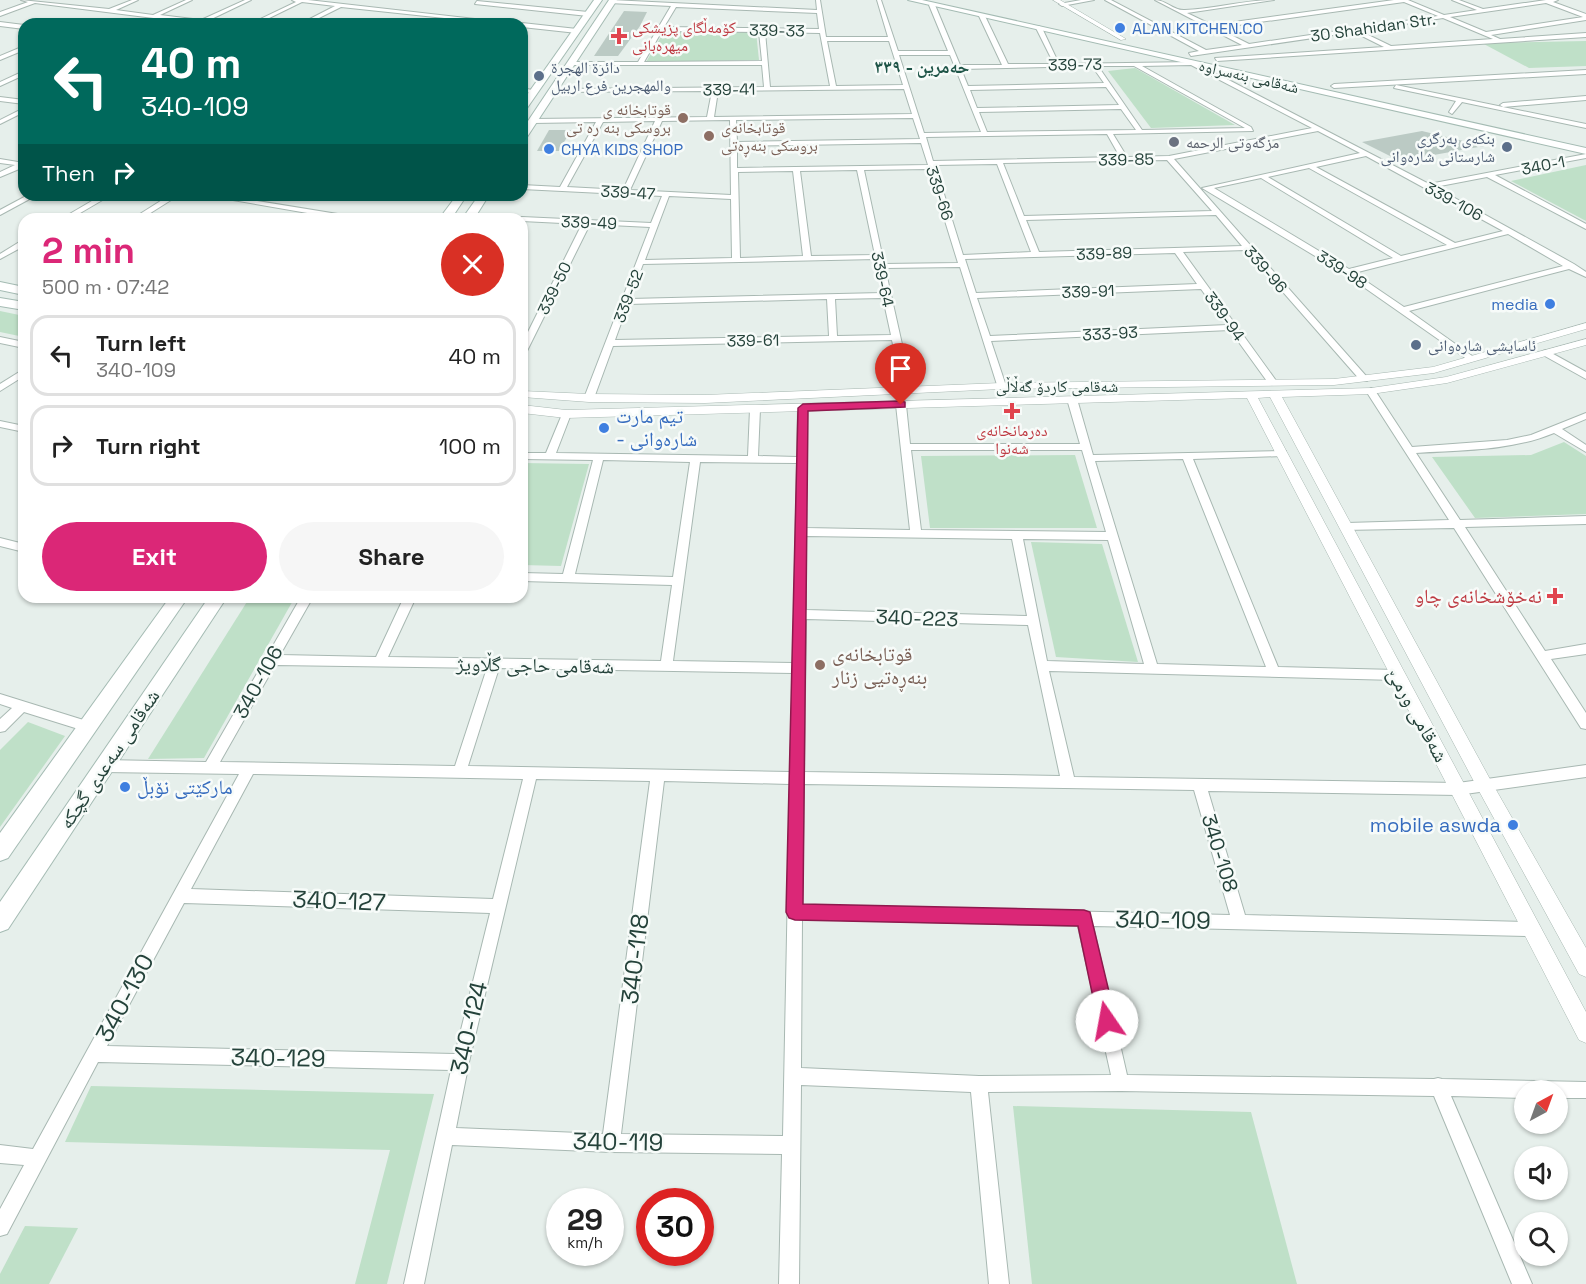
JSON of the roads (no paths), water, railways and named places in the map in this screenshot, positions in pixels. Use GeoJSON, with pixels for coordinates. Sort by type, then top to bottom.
{"type":"FeatureCollection","features":[{"type":"Feature","properties":{"kind":"main road"},"geometry":{"type":"LineString","coordinates":[[528,100],[598,0]]}},
{"type":"Feature","properties":{"kind":"main road","name":"شەقامی بنەسراوە"},"geometry":{"type":"LineString","coordinates":[[912,0],[1191,58],[1586,151]]}},
{"type":"Feature","properties":{"kind":"main road"},"geometry":{"type":"LineString","coordinates":[[528,127],[612,1]]}},
{"type":"Feature","properties":{"kind":"main road"},"geometry":{"type":"LineString","coordinates":[[935,5],[953,6],[959,4],[960,1]]}},
{"type":"Feature","properties":{"kind":"main road","name":"شەقامی بنەسراوە"},"geometry":{"type":"LineString","coordinates":[[989,7],[1191,58],[1217,60],[1586,141]]}},
{"type":"Feature","properties":{"kind":"main road"},"geometry":{"type":"LineString","coordinates":[[547,73],[564,74]]}},
{"type":"Feature","properties":{"kind":"main road"},"geometry":{"type":"LineString","coordinates":[[0,286],[18,289]]}},
{"type":"Feature","properties":{"kind":"main road"},"geometry":{"type":"LineString","coordinates":[[0,302],[18,305]]}},
{"type":"Feature","properties":{"kind":"main road","name":"شەقامی سەعدی گچکە"},"geometry":{"type":"LineString","coordinates":[[0,851],[176,603]]}},
{"type":"Feature","properties":{"kind":"main road","name":"شەقامی سەعدی گچکە"},"geometry":{"type":"LineString","coordinates":[[0,921],[214,603]]}},
{"type":"Feature","properties":{"kind":"street"},"geometry":{"type":"LineString","coordinates":[[22,0],[166,18]]}},
{"type":"Feature","properties":{"kind":"street"},"geometry":{"type":"LineString","coordinates":[[63,5],[76,0]]}},
{"type":"Feature","properties":{"kind":"street"},"geometry":{"type":"LineString","coordinates":[[110,11],[136,0]]}},
{"type":"Feature","properties":{"kind":"street"},"geometry":{"type":"LineString","coordinates":[[153,16],[190,0]]}},
{"type":"Feature","properties":{"kind":"street"},"geometry":{"type":"LineString","coordinates":[[210,18],[249,0]]}},
{"type":"Feature","properties":{"kind":"street"},"geometry":{"type":"LineString","coordinates":[[294,0],[462,18],[479,2],[588,14]]}},
{"type":"Feature","properties":{"kind":"street"},"geometry":{"type":"LineString","coordinates":[[358,7],[370,0]]}},
{"type":"Feature","properties":{"kind":"street"},"geometry":{"type":"LineString","coordinates":[[819,0],[823,39],[833,87]]}},
{"type":"Feature","properties":{"kind":"street","name":"339-66"},"geometry":{"type":"LineString","coordinates":[[879,0],[1001,386]]}},
{"type":"Feature","properties":{"kind":"street"},"geometry":{"type":"LineString","coordinates":[[1059,2],[1092,0]]}},
{"type":"Feature","properties":{"kind":"street"},"geometry":{"type":"LineString","coordinates":[[1107,0],[1205,51]]}},
{"type":"Feature","properties":{"kind":"street"},"geometry":{"type":"LineString","coordinates":[[1157,0],[1247,45]]}},
{"type":"Feature","properties":{"kind":"street"},"geometry":{"type":"LineString","coordinates":[[1231,0],[1240,4]]}},
{"type":"Feature","properties":{"kind":"street"},"geometry":{"type":"LineString","coordinates":[[1181,12],[1272,0]]}},
{"type":"Feature","properties":{"kind":"street"},"geometry":{"type":"LineString","coordinates":[[1211,27],[1405,0],[1501,40]]}},
{"type":"Feature","properties":{"kind":"street"},"geometry":{"type":"LineString","coordinates":[[1454,0],[1482,11]]}},
{"type":"Feature","properties":{"kind":"street"},"geometry":{"type":"LineString","coordinates":[[1502,0],[1518,6]]}},
{"type":"Feature","properties":{"kind":"street","name":"30 Shahidan Str."},"geometry":{"type":"LineString","coordinates":[[1191,58],[1205,51],[1556,0]]}},
{"type":"Feature","properties":{"kind":"street"},"geometry":{"type":"LineString","coordinates":[[0,14],[35,1]]}},
{"type":"Feature","properties":{"kind":"street"},"geometry":{"type":"LineString","coordinates":[[266,18],[301,1]]}},
{"type":"Feature","properties":{"kind":"street"},"geometry":{"type":"LineString","coordinates":[[612,1],[820,12]]}},
{"type":"Feature","properties":{"kind":"street"},"geometry":{"type":"LineString","coordinates":[[1059,2],[1123,39]]}},
{"type":"Feature","properties":{"kind":"street"},"geometry":{"type":"LineString","coordinates":[[1546,2],[1586,17]]}},
{"type":"Feature","properties":{"kind":"street"},"geometry":{"type":"LineString","coordinates":[[314,18],[340,5]]}},
{"type":"Feature","properties":{"kind":"street"},"geometry":{"type":"LineString","coordinates":[[640,64],[674,5]]}},
{"type":"Feature","properties":{"kind":"street"},"geometry":{"type":"LineString","coordinates":[[935,5],[951,52],[985,134]]}},
{"type":"Feature","properties":{"kind":"street"},"geometry":{"type":"LineString","coordinates":[[982,16],[1006,66]]}},
{"type":"Feature","properties":{"kind":"street"},"geometry":{"type":"LineString","coordinates":[[1486,34],[1586,17]]}},
{"type":"Feature","properties":{"kind":"street"},"geometry":{"type":"LineString","coordinates":[[0,24],[18,26]]}},
{"type":"Feature","properties":{"kind":"street"},"geometry":{"type":"LineString","coordinates":[[528,25],[577,31]]}},
{"type":"Feature","properties":{"kind":"street"},"geometry":{"type":"LineString","coordinates":[[1039,28],[1057,65]]}},
{"type":"Feature","properties":{"kind":"street","name":"339-33"},"geometry":{"type":"LineString","coordinates":[[661,29],[822,31]]}},
{"type":"Feature","properties":{"kind":"street"},"geometry":{"type":"LineString","coordinates":[[762,30],[767,88]]}},
{"type":"Feature","properties":{"kind":"street"},"geometry":{"type":"LineString","coordinates":[[1354,30],[1390,48]]}},
{"type":"Feature","properties":{"kind":"street"},"geometry":{"type":"LineString","coordinates":[[1217,60],[1586,35]]}},
{"type":"Feature","properties":{"kind":"street"},"geometry":{"type":"LineString","coordinates":[[823,39],[891,39]]}},
{"type":"Feature","properties":{"kind":"street"},"geometry":{"type":"LineString","coordinates":[[0,58],[18,50]]}},
{"type":"Feature","properties":{"kind":"street"},"geometry":{"type":"LineString","coordinates":[[895,53],[951,52]]}},
{"type":"Feature","properties":{"kind":"street","name":"339-73"},"geometry":{"type":"LineString","coordinates":[[957,67],[1132,63],[1191,58]]}},
{"type":"Feature","properties":{"kind":"street","name":"339-106"},"geometry":{"type":"LineString","coordinates":[[1191,58],[1586,274]]}},
{"type":"Feature","properties":{"kind":"street"},"geometry":{"type":"LineString","coordinates":[[570,64],[765,63]]}},
{"type":"Feature","properties":{"kind":"street"},"geometry":{"type":"LineString","coordinates":[[1132,63],[1268,139]]}},
{"type":"Feature","properties":{"kind":"street"},"geometry":{"type":"LineString","coordinates":[[1093,64],[1140,131]]}},
{"type":"Feature","properties":{"kind":"street"},"geometry":{"type":"LineString","coordinates":[[1335,86],[1586,72]]}},
{"type":"Feature","properties":{"kind":"street"},"geometry":{"type":"LineString","coordinates":[[1567,73],[1586,81]]}},
{"type":"Feature","properties":{"kind":"street"},"geometry":{"type":"LineString","coordinates":[[0,84],[18,76]]}},
{"type":"Feature","properties":{"kind":"street"},"geometry":{"type":"LineString","coordinates":[[1379,83],[1575,124],[1586,124]]}},
{"type":"Feature","properties":{"kind":"street"},"geometry":{"type":"LineString","coordinates":[[966,88],[1108,85]]}},
{"type":"Feature","properties":{"kind":"street","name":"339-41"},"geometry":{"type":"LineString","coordinates":[[553,91],[906,87]]}},
{"type":"Feature","properties":{"kind":"street"},"geometry":{"type":"LineString","coordinates":[[710,119],[715,89]]}},
{"type":"Feature","properties":{"kind":"street"},"geometry":{"type":"LineString","coordinates":[[528,91],[534,92]]}},
{"type":"Feature","properties":{"kind":"street"},"geometry":{"type":"LineString","coordinates":[[1489,106],[1586,98]]}},
{"type":"Feature","properties":{"kind":"street"},"geometry":{"type":"LineString","coordinates":[[0,99],[18,101]]}},
{"type":"Feature","properties":{"kind":"street"},"geometry":{"type":"LineString","coordinates":[[1452,112],[1460,100]]}},
{"type":"Feature","properties":{"kind":"street"},"geometry":{"type":"LineString","coordinates":[[975,110],[1123,107]]}},
{"type":"Feature","properties":{"kind":"street"},"geometry":{"type":"LineString","coordinates":[[0,122],[18,113]]}},
{"type":"Feature","properties":{"kind":"street"},"geometry":{"type":"LineString","coordinates":[[532,121],[915,116]]}},
{"type":"Feature","properties":{"kind":"street"},"geometry":{"type":"LineString","coordinates":[[733,119],[736,260]]}},
{"type":"Feature","properties":{"kind":"street"},"geometry":{"type":"LineString","coordinates":[[625,192],[659,120]]}},
{"type":"Feature","properties":{"kind":"street"},"geometry":{"type":"LineString","coordinates":[[562,189],[600,121]]}},
{"type":"Feature","properties":{"kind":"street","name":"339-85"},"geometry":{"type":"LineString","coordinates":[[734,170],[1169,158],[1318,129]]}},
{"type":"Feature","properties":{"kind":"street"},"geometry":{"type":"LineString","coordinates":[[734,144],[985,134],[1251,130]]}},
{"type":"Feature","properties":{"kind":"street"},"geometry":{"type":"LineString","coordinates":[[1109,132],[1125,159]]}},
{"type":"Feature","properties":{"kind":"street"},"geometry":{"type":"LineString","coordinates":[[1196,188],[1208,188],[1366,154]]}},
{"type":"Feature","properties":{"kind":"street","name":"340-1"},"geometry":{"type":"LineString","coordinates":[[1428,186],[1586,156]]}},
{"type":"Feature","properties":{"kind":"street","name":"339-96"},"geometry":{"type":"LineString","coordinates":[[1169,158],[1364,380]]}},
{"type":"Feature","properties":{"kind":"street"},"geometry":{"type":"LineString","coordinates":[[0,161],[18,164]]}},
{"type":"Feature","properties":{"kind":"street"},"geometry":{"type":"LineString","coordinates":[[999,162],[1036,255]]}},
{"type":"Feature","properties":{"kind":"street"},"geometry":{"type":"LineString","coordinates":[[1310,166],[1454,246]]}},
{"type":"Feature","properties":{"kind":"street"},"geometry":{"type":"LineString","coordinates":[[0,175],[18,167]]}},
{"type":"Feature","properties":{"kind":"street","name":"339-64"},"geometry":{"type":"LineString","coordinates":[[860,168],[907,390]]}},
{"type":"Feature","properties":{"kind":"street"},"geometry":{"type":"LineString","coordinates":[[796,169],[807,259]]}},
{"type":"Feature","properties":{"kind":"street"},"geometry":{"type":"LineString","coordinates":[[1489,175],[1583,223]]}},
{"type":"Feature","properties":{"kind":"street"},"geometry":{"type":"LineString","coordinates":[[1262,176],[1400,259]]}},
{"type":"Feature","properties":{"kind":"street","name":"339-47"},"geometry":{"type":"LineString","coordinates":[[528,188],[735,197]]}},
{"type":"Feature","properties":{"kind":"street","name":"339-98"},"geometry":{"type":"LineString","coordinates":[[1208,188],[1348,272],[1471,358]]}},
{"type":"Feature","properties":{"kind":"street","name":"339-52"},"geometry":{"type":"LineString","coordinates":[[589,399],[666,194]]}},
{"type":"Feature","properties":{"kind":"street"},"geometry":{"type":"LineString","coordinates":[[0,213],[22,201]]}},
{"type":"Feature","properties":{"kind":"street"},"geometry":{"type":"LineString","coordinates":[[76,213],[96,201]]}},
{"type":"Feature","properties":{"kind":"street"},"geometry":{"type":"LineString","coordinates":[[147,213],[166,201]]}},
{"type":"Feature","properties":{"kind":"street"},"geometry":{"type":"LineString","coordinates":[[249,201],[318,213]]}},
{"type":"Feature","properties":{"kind":"street"},"geometry":{"type":"LineString","coordinates":[[1022,218],[1217,213]]}},
{"type":"Feature","properties":{"kind":"street","name":"339-49"},"geometry":{"type":"LineString","coordinates":[[528,219],[655,225]]}},
{"type":"Feature","properties":{"kind":"street","name":"339-50"},"geometry":{"type":"LineString","coordinates":[[528,341],[587,222]]}},
{"type":"Feature","properties":{"kind":"street"},"geometry":{"type":"LineString","coordinates":[[1348,272],[1509,232]]}},
{"type":"Feature","properties":{"kind":"street"},"geometry":{"type":"LineString","coordinates":[[0,257],[18,246]]}},
{"type":"Feature","properties":{"kind":"street","name":"339-89"},"geometry":{"type":"LineString","coordinates":[[641,262],[807,259],[880,262],[961,261],[1036,255],[1248,248]]}},
{"type":"Feature","properties":{"kind":"street","name":"339-94"},"geometry":{"type":"LineString","coordinates":[[1177,250],[1234,327],[1273,388]]}},
{"type":"Feature","properties":{"kind":"street"},"geometry":{"type":"LineString","coordinates":[[1402,310],[1572,266]]}},
{"type":"Feature","properties":{"kind":"street","name":"339-91"},"geometry":{"type":"LineString","coordinates":[[972,296],[1204,286]]}},
{"type":"Feature","properties":{"kind":"street"},"geometry":{"type":"LineString","coordinates":[[626,302],[887,295]]}},
{"type":"Feature","properties":{"kind":"street"},"geometry":{"type":"LineString","coordinates":[[831,296],[833,338]]}},
{"type":"Feature","properties":{"kind":"street","name":"شەقامی کاردۆ گەڵاڵی"},"geometry":{"type":"LineString","coordinates":[[528,410],[566,414],[1251,395],[1273,388],[1364,380],[1434,370],[1586,326]]}},
{"type":"Feature","properties":{"kind":"street","name":"333-93"},"geometry":{"type":"LineString","coordinates":[[986,339],[1234,327]]}},
{"type":"Feature","properties":{"kind":"street","name":"339-61"},"geometry":{"type":"LineString","coordinates":[[610,343],[896,337]]}},
{"type":"Feature","properties":{"kind":"street"},"geometry":{"type":"LineString","coordinates":[[0,340],[18,344]]}},
{"type":"Feature","properties":{"kind":"street","name":"شەقامی کاردۆ گەڵاڵی"},"geometry":{"type":"LineString","coordinates":[[528,394],[589,399],[705,399],[1001,386],[1127,385],[1371,391],[1447,380],[1586,342]]}},
{"type":"Feature","properties":{"kind":"street"},"geometry":{"type":"LineString","coordinates":[[1546,353],[1586,376]]}},
{"type":"Feature","properties":{"kind":"street"},"geometry":{"type":"LineString","coordinates":[[0,388],[18,376]]}},
{"type":"Feature","properties":{"kind":"street"},"geometry":{"type":"LineString","coordinates":[[1127,385],[1133,397]]}},
{"type":"Feature","properties":{"kind":"street","name":"شەقامی ورمێ"},"geometry":{"type":"LineString","coordinates":[[1273,388],[1485,786],[1586,967]]}},
{"type":"Feature","properties":{"kind":"street"},"geometry":{"type":"LineString","coordinates":[[1371,391],[1586,724]]}},
{"type":"Feature","properties":{"kind":"street","name":"شەقامی ورمێ"},"geometry":{"type":"LineString","coordinates":[[1251,395],[1586,1033]]}},
{"type":"Feature","properties":{"kind":"street"},"geometry":{"type":"LineString","coordinates":[[1071,399],[1152,669]]}},
{"type":"Feature","properties":{"kind":"street"},"geometry":{"type":"LineString","coordinates":[[901,405],[916,534]]}},
{"type":"Feature","properties":{"kind":"street"},"geometry":{"type":"LineString","coordinates":[[789,1284],[803,408]]}},
{"type":"Feature","properties":{"kind":"street"},"geometry":{"type":"LineString","coordinates":[[753,459],[755,409]]}},
{"type":"Feature","properties":{"kind":"street"},"geometry":{"type":"LineString","coordinates":[[550,457],[566,414]]}},
{"type":"Feature","properties":{"kind":"street"},"geometry":{"type":"LineString","coordinates":[[1408,451],[1507,443],[1533,438],[1586,416]]}},
{"type":"Feature","properties":{"kind":"street"},"geometry":{"type":"LineString","coordinates":[[0,424],[18,428]]}},
{"type":"Feature","properties":{"kind":"street"},"geometry":{"type":"LineString","coordinates":[[1555,429],[1586,449]]}},
{"type":"Feature","properties":{"kind":"street"},"geometry":{"type":"LineString","coordinates":[[906,447],[1187,456],[1282,453]]}},
{"type":"Feature","properties":{"kind":"street"},"geometry":{"type":"LineString","coordinates":[[528,456],[802,460]]}},
{"type":"Feature","properties":{"kind":"street"},"geometry":{"type":"LineString","coordinates":[[1187,456],[1274,672]]}},
{"type":"Feature","properties":{"kind":"street"},"geometry":{"type":"LineString","coordinates":[[568,578],[599,457]]}},
{"type":"Feature","properties":{"kind":"street"},"geometry":{"type":"LineString","coordinates":[[666,666],[695,459]]}},
{"type":"Feature","properties":{"kind":"street"},"geometry":{"type":"LineString","coordinates":[[1347,526],[1586,520]]}},
{"type":"Feature","properties":{"kind":"street"},"geometry":{"type":"LineString","coordinates":[[801,532],[1113,536]]}},
{"type":"Feature","properties":{"kind":"street"},"geometry":{"type":"LineString","coordinates":[[1017,535],[1042,666],[1068,782]]}},
{"type":"Feature","properties":{"kind":"street"},"geometry":{"type":"LineString","coordinates":[[0,542],[18,546]]}},
{"type":"Feature","properties":{"kind":"street"},"geometry":{"type":"LineString","coordinates":[[528,577],[678,581]]}},
{"type":"Feature","properties":{"kind":"street","name":"340-106"},"geometry":{"type":"LineString","coordinates":[[210,768],[304,603]]}},
{"type":"Feature","properties":{"kind":"street"},"geometry":{"type":"LineString","coordinates":[[380,662],[407,603]]}},
{"type":"Feature","properties":{"kind":"street","name":"340-223"},"geometry":{"type":"LineString","coordinates":[[799,614],[1034,621]]}},
{"type":"Feature","properties":{"kind":"street"},"geometry":{"type":"LineString","coordinates":[[1543,656],[1586,649]]}},
{"type":"Feature","properties":{"kind":"street","name":"شەقامی حاجی گڵاویژ"},"geometry":{"type":"LineString","coordinates":[[271,660],[798,668]]}},
{"type":"Feature","properties":{"kind":"street"},"geometry":{"type":"LineString","coordinates":[[459,774],[494,665]]}},
{"type":"Feature","properties":{"kind":"street"},"geometry":{"type":"LineString","coordinates":[[1042,666],[1396,675]]}},
{"type":"Feature","properties":{"kind":"street"},"geometry":{"type":"LineString","coordinates":[[0,699],[88,727]]}},
{"type":"Feature","properties":{"kind":"street"},"geometry":{"type":"LineString","coordinates":[[0,727],[23,705]]}},
{"type":"Feature","properties":{"kind":"street"},"geometry":{"type":"LineString","coordinates":[[104,766],[459,774],[796,777],[1458,789],[1586,771]]}},
{"type":"Feature","properties":{"kind":"street","name":"340-130"},"geometry":{"type":"LineString","coordinates":[[0,1227],[249,769]]}},
{"type":"Feature","properties":{"kind":"street","name":"340-124"},"geometry":{"type":"LineString","coordinates":[[414,1284],[461,1062],[497,906],[531,774]]}},
{"type":"Feature","properties":{"kind":"street","name":"340-118"},"geometry":{"type":"LineString","coordinates":[[611,1143],[658,775]]}},
{"type":"Feature","properties":{"kind":"street","name":"340-108"},"geometry":{"type":"LineString","coordinates":[[1199,784],[1240,922]]}},
{"type":"Feature","properties":{"kind":"street","name":"340-127"},"geometry":{"type":"LineString","coordinates":[[180,896],[497,906]]}},
{"type":"Feature","properties":{"kind":"street","name":"340-109"},"geometry":{"type":"LineString","coordinates":[[795,912],[1532,929]]}},
{"type":"Feature","properties":{"kind":"street"},"geometry":{"type":"LineString","coordinates":[[1084,918],[1121,1083]]}},
{"type":"Feature","properties":{"kind":"street","name":"340-129"},"geometry":{"type":"LineString","coordinates":[[94,1054],[461,1062]]}},
{"type":"Feature","properties":{"kind":"street"},"geometry":{"type":"LineString","coordinates":[[792,1076],[979,1084],[1438,1086],[1586,1090]]}},
{"type":"Feature","properties":{"kind":"street"},"geometry":{"type":"LineString","coordinates":[[979,1084],[999,1284]]}},
{"type":"Feature","properties":{"kind":"street"},"geometry":{"type":"LineString","coordinates":[[1438,1086],[1522,1284]]}},
{"type":"Feature","properties":{"kind":"street","name":"340-119"},"geometry":{"type":"LineString","coordinates":[[446,1136],[611,1143],[791,1145]]}},
{"type":"Feature","properties":{"kind":"street"},"geometry":{"type":"LineString","coordinates":[[0,1154],[38,1158]]}},
{"type":"Feature","properties":{"kind":"place","name":"ALAN KITCHEN.CO"},"geometry":{"type":"Point","coordinates":[1120,28]}},
{"type":"Feature","properties":{"kind":"place","name":"کۆمەڵگای پزیشکی میهرەبانی"},"geometry":{"type":"Point","coordinates":[619,36]}},
{"type":"Feature","properties":{"kind":"place","name":"دائرة الهجرة والمهجرين فرع اربيل"},"geometry":{"type":"Point","coordinates":[539,76]}},
{"type":"Feature","properties":{"kind":"place","name":"قوتابخانه ى بروسكى بنه ره تى"},"geometry":{"type":"Point","coordinates":[683,118]}},
{"type":"Feature","properties":{"kind":"place","name":"قوتابخانەی بروسکی بنەڕەتی"},"geometry":{"type":"Point","coordinates":[709,136]}},
{"type":"Feature","properties":{"kind":"place","name":"مزگەوتی الرحمە"},"geometry":{"type":"Point","coordinates":[1174,142]}},
{"type":"Feature","properties":{"kind":"place","name":"بنكەی بەرگری شارستانی شارەوانی"},"geometry":{"type":"Point","coordinates":[1507,147]}},
{"type":"Feature","properties":{"kind":"place","name":"CHYA KIDS SHOP"},"geometry":{"type":"Point","coordinates":[549,149]}},
{"type":"Feature","properties":{"kind":"place","name":"media"},"geometry":{"type":"Point","coordinates":[1550,304]}},
{"type":"Feature","properties":{"kind":"place","name":"ئاسایشی شارەوانی"},"geometry":{"type":"Point","coordinates":[1416,345]}},
{"type":"Feature","properties":{"kind":"place","name":"دەرمانخانەی شەنوا"},"geometry":{"type":"Point","coordinates":[1012,411]}},
{"type":"Feature","properties":{"kind":"place","name":"تیم مارت - شارەوانی"},"geometry":{"type":"Point","coordinates":[604,428]}},
{"type":"Feature","properties":{"kind":"place","name":"نەخۆشخانەی چاو"},"geometry":{"type":"Point","coordinates":[1555,596]}},
{"type":"Feature","properties":{"kind":"place","name":"قوتابخانەی بنەڕەتیی زنار"},"geometry":{"type":"Point","coordinates":[820,665]}},
{"type":"Feature","properties":{"kind":"place","name":"مارکێتی نۆبڵ"},"geometry":{"type":"Point","coordinates":[125,787]}},
{"type":"Feature","properties":{"kind":"place","name":"mobile aswda"},"geometry":{"type":"Point","coordinates":[1513,825]}},
{"type":"Feature","properties":{"kind":"district","name":"حەمرین - ٣٣٩"},"geometry":{"type":"Point","coordinates":[922,67]}}]}
